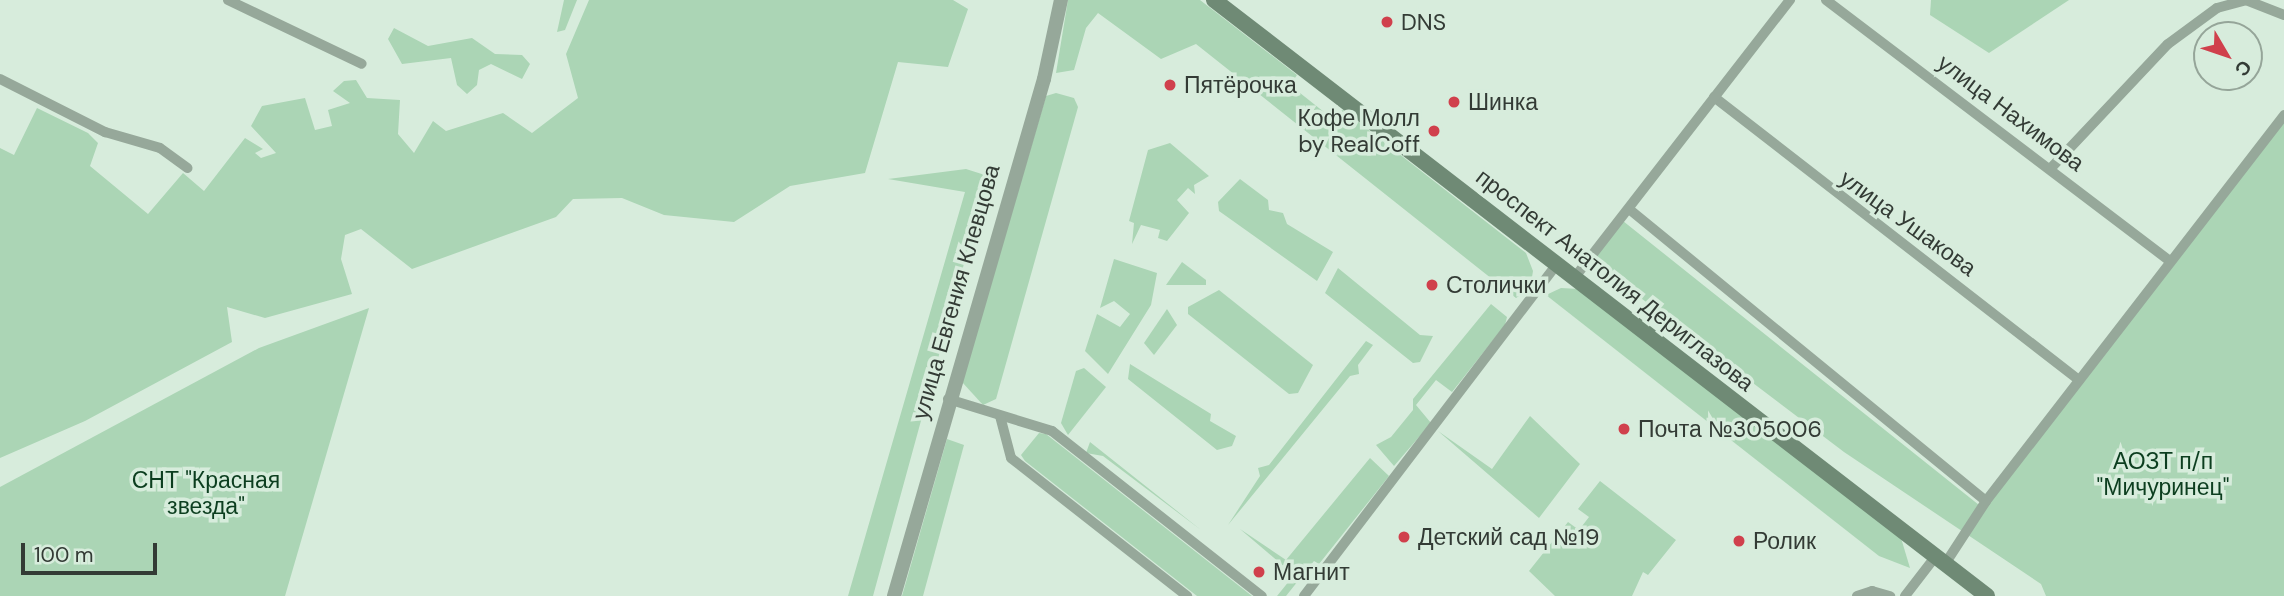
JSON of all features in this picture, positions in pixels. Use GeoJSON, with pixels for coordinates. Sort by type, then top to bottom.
{"type":"FeatureCollection","features":[{"type":"Feature","properties":{"kind":"main road","name":"проспект Анатолия Дериглазова"},"geometry":{"type":"LineString","coordinates":[[1214,0],[1987,596]]}},
{"type":"Feature","properties":{"kind":"street"},"geometry":{"type":"LineString","coordinates":[[229,0],[362,64]]}},
{"type":"Feature","properties":{"kind":"street","name":"улица Евгения Клевцова"},"geometry":{"type":"LineString","coordinates":[[894,596],[948,399],[1044,79],[1061,0]]}},
{"type":"Feature","properties":{"kind":"street"},"geometry":{"type":"LineString","coordinates":[[1575,277],[1790,0]]}},
{"type":"Feature","properties":{"kind":"street","name":"улица Нахимова"},"geometry":{"type":"LineString","coordinates":[[1826,0],[2051,168],[2170,261]]}},
{"type":"Feature","properties":{"kind":"street"},"geometry":{"type":"LineString","coordinates":[[2051,168],[2168,44],[2217,8],[2246,0],[2284,15]]}},
{"type":"Feature","properties":{"kind":"street"},"geometry":{"type":"LineString","coordinates":[[0,79],[105,132],[160,148],[188,168]]}},
{"type":"Feature","properties":{"kind":"street","name":"улица Ушакова"},"geometry":{"type":"LineString","coordinates":[[1714,97],[2079,380]]}},
{"type":"Feature","properties":{"kind":"street"},"geometry":{"type":"LineString","coordinates":[[1905,596],[1940,561],[2284,115]]}},
{"type":"Feature","properties":{"kind":"street"},"geometry":{"type":"LineString","coordinates":[[1629,209],[1986,501]]}},
{"type":"Feature","properties":{"kind":"street"},"geometry":{"type":"LineString","coordinates":[[1304,596],[1558,263]]}},
{"type":"Feature","properties":{"kind":"street"},"geometry":{"type":"LineString","coordinates":[[948,399],[1052,431],[1262,596]]}},
{"type":"Feature","properties":{"kind":"street"},"geometry":{"type":"LineString","coordinates":[[1000,416],[1011,458],[1187,596]]}},
{"type":"Feature","properties":{"kind":"street"},"geometry":{"type":"LineString","coordinates":[[1857,596],[1872,591],[1890,596]]}},
{"type":"Feature","properties":{"kind":"green space"},"geometry":{"type":"Polygon","coordinates":[[[564,0],[577,0],[565,30],[557,32],[564,0]]]}},
{"type":"Feature","properties":{"kind":"green space"},"geometry":{"type":"Polygon","coordinates":[[[589,0],[953,0],[968,9],[948,67],[898,62],[865,173],[790,186],[734,222],[664,215],[622,198],[573,199],[556,217],[412,269],[361,229],[345,235],[341,259],[352,294],[265,318],[227,307],[232,342],[85,421],[0,458],[0,148],[14,155],[37,108],[88,133],[98,143],[90,166],[148,214],[183,173],[204,191],[245,138],[263,149],[255,153],[261,158],[276,153],[251,126],[262,106],[305,98],[315,130],[332,126],[328,110],[350,103],[333,91],[344,81],[356,80],[367,98],[400,100],[398,134],[414,153],[433,121],[446,131],[503,113],[532,133],[578,98],[566,54],[589,0]]]}},
{"type":"Feature","properties":{"kind":"green space"},"geometry":{"type":"Polygon","coordinates":[[[1068,0],[1200,0],[1297,75],[1290,85],[1329,116],[1343,110],[1526,253],[1533,271],[1530,289],[1516,298],[1196,44],[1161,59],[1098,13],[1086,28],[1074,70],[1056,73],[1068,0]]]}},
{"type":"Feature","properties":{"kind":"green space"},"geometry":{"type":"Polygon","coordinates":[[[1931,0],[2069,0],[1989,53],[1930,15],[1931,0]]]}},
{"type":"Feature","properties":{"kind":"green space"},"geometry":{"type":"Polygon","coordinates":[[[394,28],[428,46],[472,38],[495,54],[522,55],[530,64],[522,79],[491,64],[479,70],[477,85],[467,94],[457,85],[451,58],[402,64],[388,39],[394,28]]]}},
{"type":"Feature","properties":{"kind":"green space"},"geometry":{"type":"Polygon","coordinates":[[[1056,93],[1074,98],[1078,107],[996,399],[983,405],[962,382],[1046,96],[1056,93]]]}},
{"type":"Feature","properties":{"kind":"green space","name":"АОЗТ п/п \"Мичуринец\""},"geometry":{"type":"Polygon","coordinates":[[[2284,121],[2284,596],[2046,596],[2041,584],[1844,452],[1592,261],[1623,221],[1984,509],[2284,121]]]}},
{"type":"Feature","properties":{"kind":"green space"},"geometry":{"type":"Polygon","coordinates":[[[1170,143],[1209,176],[1194,185],[1195,194],[1188,188],[1177,200],[1189,213],[1167,241],[1158,238],[1160,230],[1141,225],[1132,244],[1134,223],[1129,221],[1148,150],[1170,143]]]}},
{"type":"Feature","properties":{"kind":"green space"},"geometry":{"type":"Polygon","coordinates":[[[966,169],[988,176],[873,596],[848,596],[965,192],[888,179],[966,169]]]}},
{"type":"Feature","properties":{"kind":"green space"},"geometry":{"type":"Polygon","coordinates":[[[1240,179],[1268,200],[1269,210],[1283,213],[1287,224],[1333,252],[1317,281],[1219,211],[1218,202],[1240,179]]]}},
{"type":"Feature","properties":{"kind":"green space"},"geometry":{"type":"Polygon","coordinates":[[[1114,259],[1157,273],[1151,305],[1108,374],[1085,351],[1097,314],[1120,327],[1130,314],[1114,301],[1100,308],[1114,259]]]}},
{"type":"Feature","properties":{"kind":"green space"},"geometry":{"type":"Polygon","coordinates":[[[1182,262],[1206,280],[1206,285],[1166,285],[1182,262]]]}},
{"type":"Feature","properties":{"kind":"green space"},"geometry":{"type":"Polygon","coordinates":[[[1338,268],[1420,335],[1433,336],[1420,362],[1413,363],[1325,293],[1338,268]]]}},
{"type":"Feature","properties":{"kind":"green space"},"geometry":{"type":"Polygon","coordinates":[[[1561,288],[1579,289],[1901,538],[1910,568],[1879,556],[1546,295],[1561,288]]]}},
{"type":"Feature","properties":{"kind":"green space"},"geometry":{"type":"Polygon","coordinates":[[[1219,290],[1313,365],[1298,393],[1289,394],[1188,314],[1188,307],[1219,290]]]}},
{"type":"Feature","properties":{"kind":"green space"},"geometry":{"type":"Polygon","coordinates":[[[1491,304],[1507,317],[1505,325],[1452,392],[1436,380],[1416,405],[1431,423],[1394,466],[1376,445],[1391,437],[1413,410],[1413,399],[1491,304]]]}},
{"type":"Feature","properties":{"kind":"green space","name":"СНТ \"Красная звезда\""},"geometry":{"type":"Polygon","coordinates":[[[369,308],[285,596],[0,596],[0,487],[259,348],[369,308]]]}},
{"type":"Feature","properties":{"kind":"green space"},"geometry":{"type":"Polygon","coordinates":[[[1167,309],[1177,325],[1154,355],[1144,343],[1167,309]]]}},
{"type":"Feature","properties":{"kind":"green space"},"geometry":{"type":"Polygon","coordinates":[[[1366,341],[1373,345],[1358,365],[1359,374],[1350,376],[1228,525],[1260,476],[1258,468],[1269,465],[1366,341]]]}},
{"type":"Feature","properties":{"kind":"green space"},"geometry":{"type":"Polygon","coordinates":[[[1130,364],[1211,414],[1210,421],[1236,436],[1232,446],[1217,450],[1128,379],[1130,364]]]}},
{"type":"Feature","properties":{"kind":"green space"},"geometry":{"type":"Polygon","coordinates":[[[1084,368],[1106,387],[1068,435],[1061,423],[1076,371],[1084,368]]]}},
{"type":"Feature","properties":{"kind":"green space"},"geometry":{"type":"Polygon","coordinates":[[[1530,416],[1580,464],[1539,518],[1438,431],[1492,469],[1530,416]]]}},
{"type":"Feature","properties":{"kind":"green space"},"geometry":{"type":"Polygon","coordinates":[[[1039,433],[1046,434],[1252,596],[1197,596],[1025,461],[1021,455],[1039,433]]]}},
{"type":"Feature","properties":{"kind":"green space"},"geometry":{"type":"Polygon","coordinates":[[[947,439],[964,445],[923,596],[902,596],[947,439]]]}},
{"type":"Feature","properties":{"kind":"green space"},"geometry":{"type":"Polygon","coordinates":[[[1090,442],[1201,530],[1103,456],[1086,453],[1090,442]]]}},
{"type":"Feature","properties":{"kind":"green space"},"geometry":{"type":"Polygon","coordinates":[[[1370,458],[1389,476],[1319,564],[1314,561],[1286,596],[1277,596],[1294,575],[1240,529],[1286,560],[1370,458]]]}},
{"type":"Feature","properties":{"kind":"green space"},"geometry":{"type":"Polygon","coordinates":[[[1600,481],[1676,540],[1648,575],[1643,572],[1632,596],[1555,596],[1529,571],[1568,522],[1579,530],[1589,517],[1578,509],[1600,481]]]}},
{"type":"Feature","properties":{"kind":"place","name":"DNS"},"geometry":{"type":"Point","coordinates":[1387,22]}},
{"type":"Feature","properties":{"kind":"place","name":"Пятёрочка"},"geometry":{"type":"Point","coordinates":[1170,85]}},
{"type":"Feature","properties":{"kind":"place","name":"Шинка"},"geometry":{"type":"Point","coordinates":[1454,102]}},
{"type":"Feature","properties":{"kind":"place","name":"Кофе Молл by RealCoff"},"geometry":{"type":"Point","coordinates":[1434,131]}},
{"type":"Feature","properties":{"kind":"place","name":"Столички"},"geometry":{"type":"Point","coordinates":[1432,285]}},
{"type":"Feature","properties":{"kind":"place","name":"Почта №305006"},"geometry":{"type":"Point","coordinates":[1624,429]}},
{"type":"Feature","properties":{"kind":"place","name":"Детский сад №19"},"geometry":{"type":"Point","coordinates":[1404,537]}},
{"type":"Feature","properties":{"kind":"place","name":"Ролик"},"geometry":{"type":"Point","coordinates":[1739,541]}},
{"type":"Feature","properties":{"kind":"place","name":"Магнит"},"geometry":{"type":"Point","coordinates":[1259,572]}}]}
